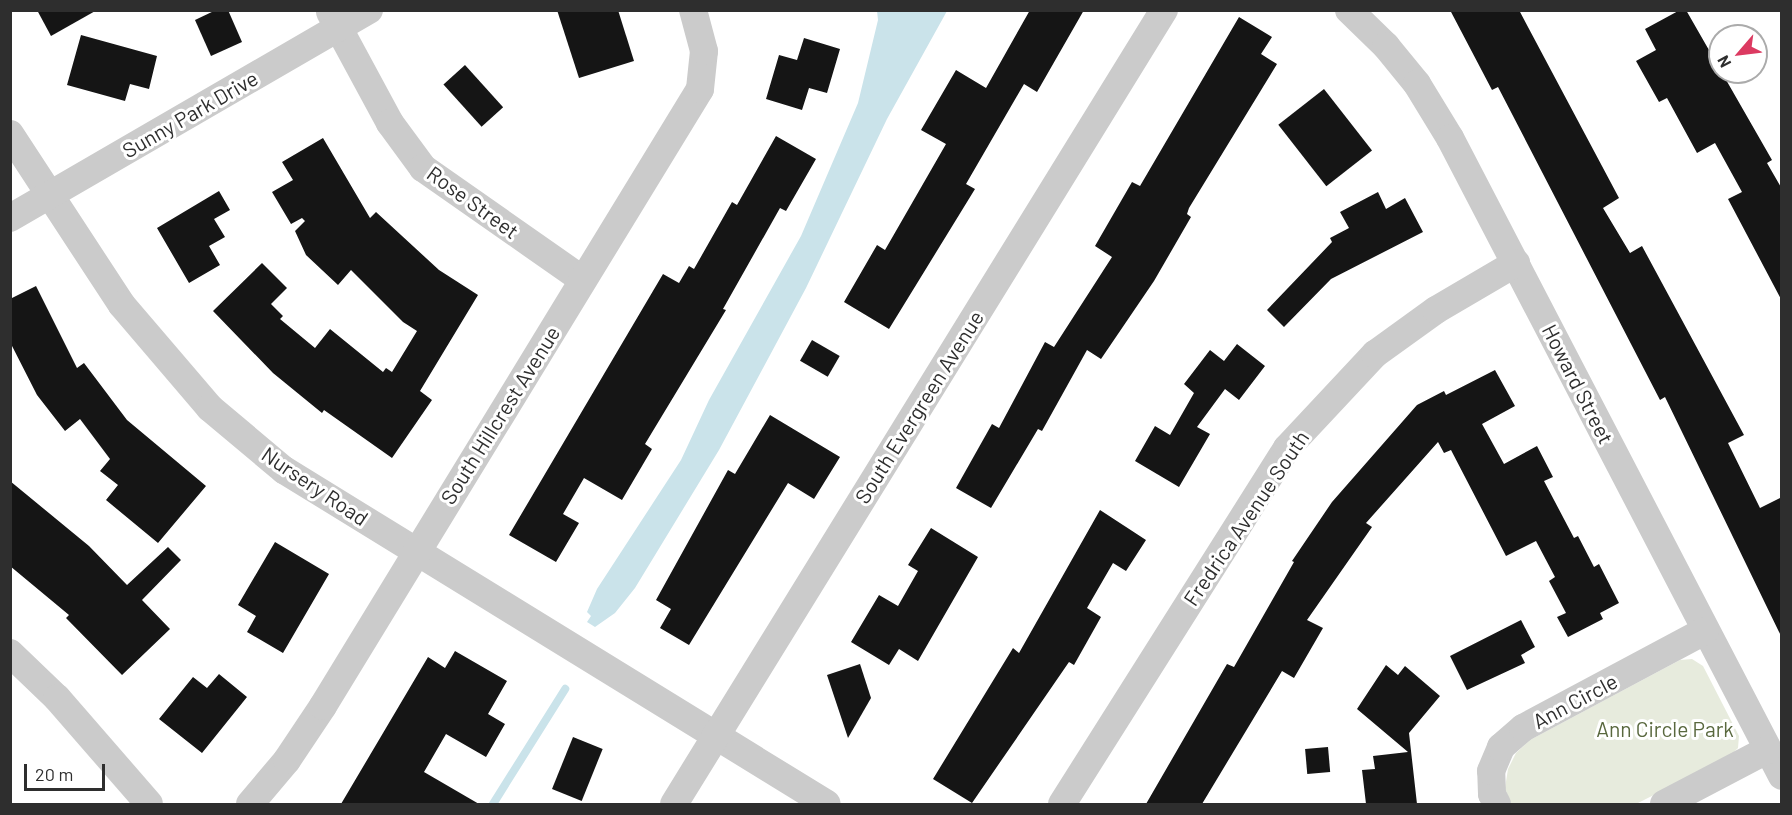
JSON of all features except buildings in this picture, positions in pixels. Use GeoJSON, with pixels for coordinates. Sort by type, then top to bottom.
{"type":"FeatureCollection","features":[{"type":"Feature","properties":{"kind":"street","name":"Sunny Park Drive"},"geometry":{"type":"LineString","coordinates":[[10,218],[48,197],[334,19],[369,10]]}},
{"type":"Feature","properties":{"kind":"street","name":"South Hillcrest Avenue"},"geometry":{"type":"LineString","coordinates":[[250,804],[287,760],[323,706],[700,89],[704,51],[693,10]]}},
{"type":"Feature","properties":{"kind":"street","name":"South Evergreen Avenue"},"geometry":{"type":"LineString","coordinates":[[674,804],[1164,10]]}},
{"type":"Feature","properties":{"kind":"street","name":"Howard Street"},"geometry":{"type":"LineString","coordinates":[[1349,10],[1386,46],[1417,84],[1450,138],[1782,776]]}},
{"type":"Feature","properties":{"kind":"street","name":"Rose Street"},"geometry":{"type":"LineString","coordinates":[[334,19],[390,123],[423,168],[584,280]]}},
{"type":"Feature","properties":{"kind":"street","name":"Nursery Road"},"geometry":{"type":"LineString","coordinates":[[10,134],[48,197],[122,305],[210,408],[284,470],[826,804]]}},
{"type":"Feature","properties":{"kind":"street","name":"Fredrica Avenue South"},"geometry":{"type":"LineString","coordinates":[[1062,804],[1287,448],[1375,354],[1436,310],[1516,263]]}},
{"type":"Feature","properties":{"kind":"street","name":"Ann Circle"},"geometry":{"type":"LineString","coordinates":[[1497,804],[1492,794],[1491,771],[1501,747],[1523,728],[1705,631]]}},
{"type":"Feature","properties":{"kind":"street"},"geometry":{"type":"LineString","coordinates":[[10,653],[57,698],[149,804]]}},
{"type":"Feature","properties":{"kind":"street"},"geometry":{"type":"LineString","coordinates":[[1664,804],[1767,750]]}},
{"type":"Feature","properties":{"kind":"green space","name":"Ann Circle Park"},"geometry":{"type":"Polygon","coordinates":[[[1692,659],[1703,666],[1739,736],[1738,748],[1729,757],[1636,804],[1511,804],[1505,788],[1508,769],[1516,753],[1530,740],[1680,660],[1692,659]]]}},
{"type":"Feature","properties":{"kind":"water"},"geometry":{"type":"Polygon","coordinates":[[[877,11],[947,11],[887,119],[806,288],[719,450],[635,588],[615,613],[595,627],[587,622],[591,616],[587,612],[597,589],[681,460],[709,400],[801,236],[858,103],[878,20],[877,11]]]}},
{"type":"Feature","properties":{"kind":"waterway"},"geometry":{"type":"LineString","coordinates":[[493,804],[565,689]]}}]}
